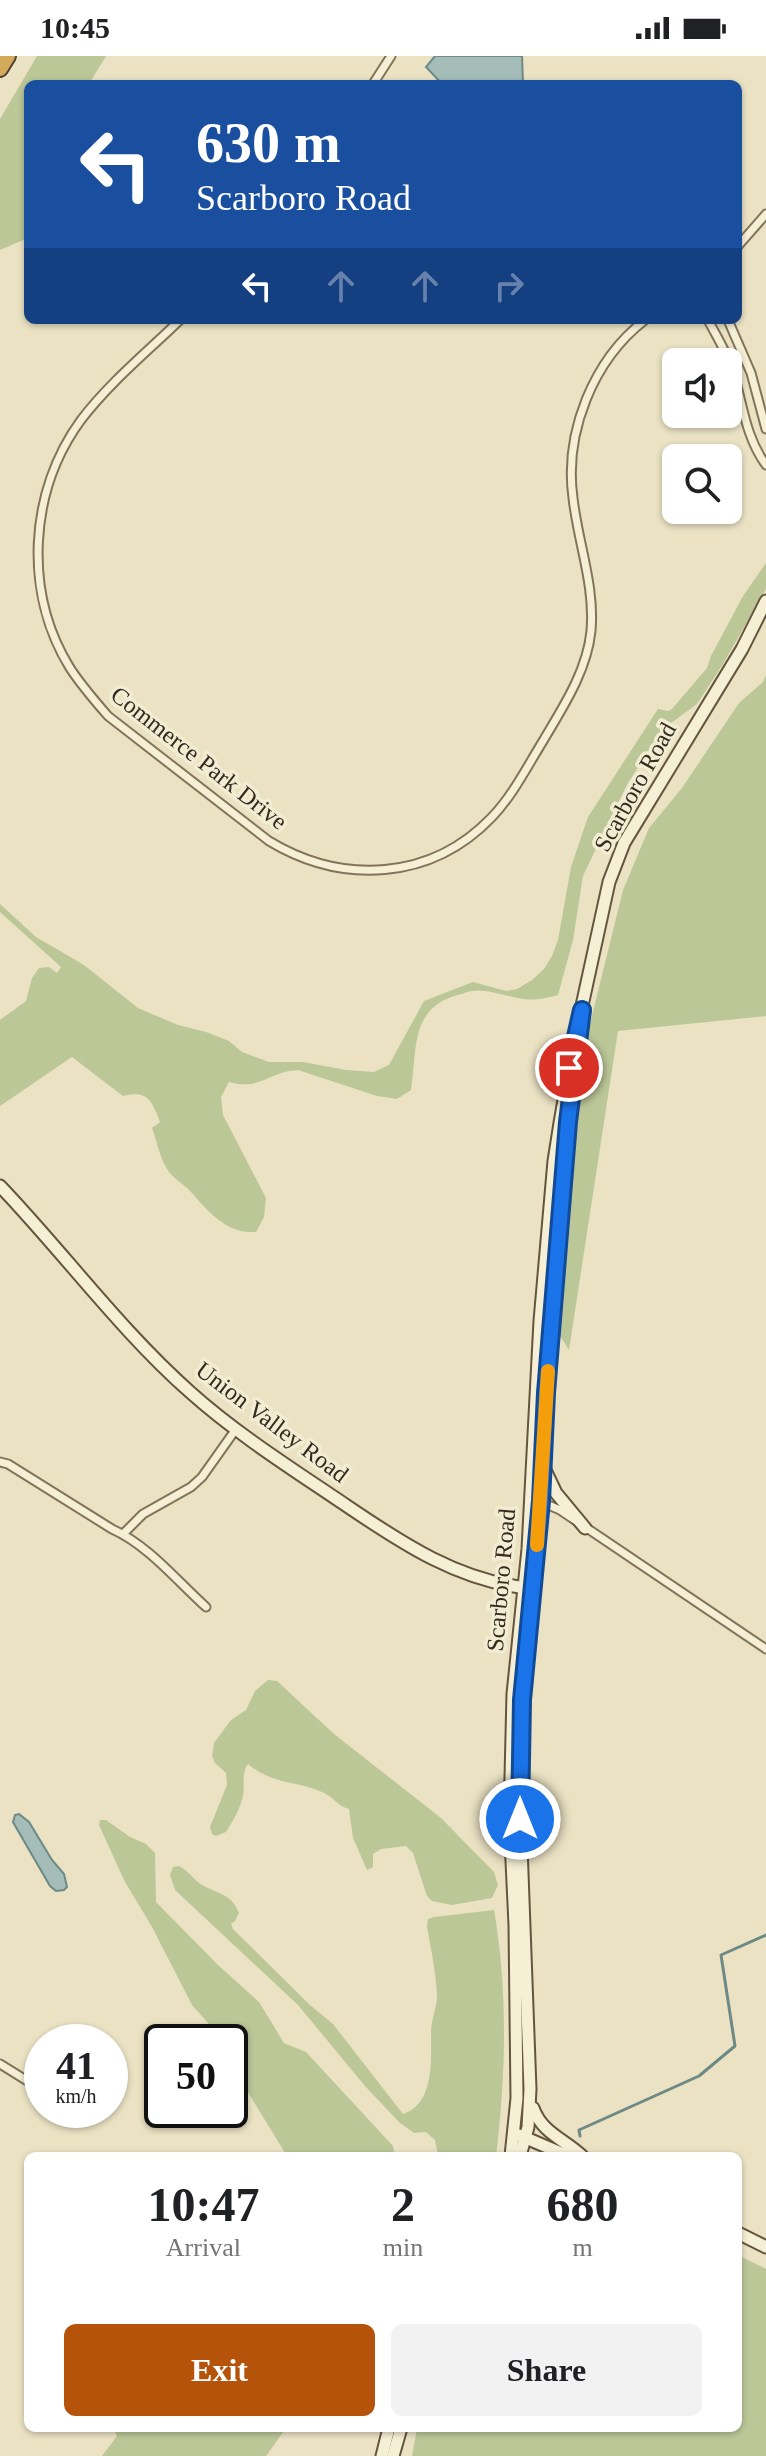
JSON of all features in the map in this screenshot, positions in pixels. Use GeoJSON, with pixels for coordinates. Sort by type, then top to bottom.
{"type":"FeatureCollection","features":[{"type":"Feature","properties":{"kind":"highway"},"geometry":{"type":"LineString","coordinates":[[0,69],[8,56]]}},
{"type":"Feature","properties":{"kind":"main road","name":"Scarboro Road"},"geometry":{"type":"LineString","coordinates":[[513,2152],[530,2097],[520,1765],[528,1588],[536,1500],[540,1321],[554,1161],[573,1047],[609,882],[624,843],[742,649],[766,601]]}},
{"type":"Feature","properties":{"kind":"main road","name":"Scarboro Road"},"geometry":{"type":"LineString","coordinates":[[536,1500],[543,1464],[568,1122],[582,1010]]}},
{"type":"Feature","properties":{"kind":"main road","name":"Union Valley Road"},"geometry":{"type":"LineString","coordinates":[[0,1186],[153,1355],[236,1429],[428,1558],[452,1569],[528,1588]]}},
{"type":"Feature","properties":{"kind":"main road"},"geometry":{"type":"LineString","coordinates":[[543,1464],[556,1493],[585,1528]]}},
{"type":"Feature","properties":{"kind":"main road","name":"Scarboro Road"},"geometry":{"type":"LineString","coordinates":[[520,2152],[510,1755],[513,1694],[528,1588]]}},
{"type":"Feature","properties":{"kind":"main road"},"geometry":{"type":"LineString","coordinates":[[530,2097],[537,2119],[544,2128],[578,2152]]}},
{"type":"Feature","properties":{"kind":"main road"},"geometry":{"type":"LineString","coordinates":[[520,2135],[559,2152]]}},
{"type":"Feature","properties":{"kind":"main road"},"geometry":{"type":"LineString","coordinates":[[742,2235],[764,2244]]}},
{"type":"Feature","properties":{"kind":"main road"},"geometry":{"type":"LineString","coordinates":[[382,2456],[388,2432]]}},
{"type":"Feature","properties":{"kind":"main road"},"geometry":{"type":"LineString","coordinates":[[393,2456],[401,2432]]}},
{"type":"Feature","properties":{"kind":"street"},"geometry":{"type":"LineString","coordinates":[[376,80],[391,56]]}},
{"type":"Feature","properties":{"kind":"street"},"geometry":{"type":"LineString","coordinates":[[742,241],[766,214]]}},
{"type":"Feature","properties":{"kind":"street","name":"Commerce Park Drive"},"geometry":{"type":"LineString","coordinates":[[176,324],[99,399],[80,422],[60,455],[46,491],[37,554],[43,605],[54,637],[69,666],[108,716],[277,846],[315,863],[366,871],[418,863],[437,856],[472,835],[507,800],[570,694],[583,665],[591,631],[591,591],[572,496],[576,433],[583,404],[594,383],[618,346],[641,324]]}},
{"type":"Feature","properties":{"kind":"street"},"geometry":{"type":"LineString","coordinates":[[710,324],[733,371],[747,431],[766,465]]}},
{"type":"Feature","properties":{"kind":"street"},"geometry":{"type":"LineString","coordinates":[[730,324],[751,373],[766,429]]}},
{"type":"Feature","properties":{"kind":"street"},"geometry":{"type":"LineString","coordinates":[[123,1534],[143,1514],[191,1487],[202,1477],[236,1429]]}},
{"type":"Feature","properties":{"kind":"street"},"geometry":{"type":"LineString","coordinates":[[0,1462],[123,1534],[206,1607]]}},
{"type":"Feature","properties":{"kind":"street"},"geometry":{"type":"LineString","coordinates":[[536,1500],[560,1510],[766,1649]]}},
{"type":"Feature","properties":{"kind":"street"},"geometry":{"type":"LineString","coordinates":[[0,2064],[24,2079]]}},
{"type":"Feature","properties":{"kind":"green space"},"geometry":{"type":"Polygon","coordinates":[[[37,56],[106,56],[91,80],[24,80],[24,240],[0,250],[0,119],[37,56]]]}},
{"type":"Feature","properties":{"kind":"green space"},"geometry":{"type":"Polygon","coordinates":[[[766,563],[766,589],[723,664],[697,704],[663,729],[628,783],[613,813],[583,876],[573,940],[558,995],[520,999],[477,991],[440,1002],[430,1011],[418,1034],[411,1090],[397,1099],[377,1096],[298,1070],[249,1084],[229,1082],[221,1097],[223,1115],[266,1198],[264,1217],[256,1232],[245,1232],[218,1220],[169,1172],[152,1128],[160,1122],[148,1098],[138,1094],[123,1096],[72,1057],[0,1106],[0,1020],[26,1001],[32,978],[39,968],[49,967],[57,973],[61,967],[0,912],[0,904],[36,937],[84,965],[138,1008],[229,1041],[242,1052],[269,1062],[303,1062],[374,1072],[389,1065],[424,1001],[473,982],[506,991],[517,989],[532,980],[544,969],[558,940],[571,867],[588,817],[658,709],[672,709],[707,668],[743,596],[766,563]]]}},
{"type":"Feature","properties":{"kind":"green space"},"geometry":{"type":"Polygon","coordinates":[[[766,675],[766,1016],[618,1031],[569,1350],[560,1336],[559,1324],[583,1052],[623,890],[649,828],[682,788],[739,703],[763,682],[766,675]]]}},
{"type":"Feature","properties":{"kind":"green space"},"geometry":{"type":"Polygon","coordinates":[[[268,1680],[277,1681],[334,1734],[441,1818],[494,1872],[498,1885],[492,1898],[452,1905],[432,1901],[427,1896],[413,1853],[406,1846],[381,1849],[373,1854],[373,1867],[367,1870],[353,1838],[349,1809],[322,1792],[266,1776],[248,1764],[243,1796],[236,1815],[226,1832],[216,1836],[212,1834],[210,1827],[227,1785],[226,1773],[212,1756],[214,1743],[231,1720],[246,1710],[255,1691],[268,1680]]]}},
{"type":"Feature","properties":{"kind":"green space"},"geometry":{"type":"Polygon","coordinates":[[[100,1820],[106,1820],[146,1844],[155,1853],[156,1902],[259,2002],[284,2043],[306,2052],[393,2146],[394,2152],[285,2152],[248,2092],[248,2024],[209,2024],[192,2005],[124,1880],[99,1825],[100,1820]]]}},
{"type":"Feature","properties":{"kind":"green space"},"geometry":{"type":"Polygon","coordinates":[[[179,1866],[199,1883],[231,1901],[239,1913],[231,1924],[233,1929],[333,2024],[403,2114],[421,2101],[431,2067],[431,2027],[437,1995],[428,1919],[494,1910],[502,1971],[504,2033],[496,2152],[437,2152],[435,2140],[426,2132],[414,2133],[399,2122],[298,2005],[175,1890],[170,1875],[173,1867],[179,1866]]]}},
{"type":"Feature","properties":{"kind":"green space"},"geometry":{"type":"Polygon","coordinates":[[[742,2257],[766,2269],[766,2456],[412,2456],[416,2432],[742,2432],[742,2257]]]}},
{"type":"Feature","properties":{"kind":"green space"},"geometry":{"type":"Polygon","coordinates":[[[115,2432],[283,2432],[266,2456],[102,2456],[117,2436],[115,2432]]]}},
{"type":"Feature","properties":{"kind":"water"},"geometry":{"type":"Polygon","coordinates":[[[435,56],[522,56],[523,80],[438,80],[426,67],[435,56]]]}},
{"type":"Feature","properties":{"kind":"water"},"geometry":{"type":"Polygon","coordinates":[[[19,1814],[29,1822],[64,1874],[67,1887],[64,1890],[56,1891],[50,1886],[13,1822],[15,1815],[19,1814]]]}},
{"type":"Feature","properties":{"kind":"waterway"},"geometry":{"type":"LineString","coordinates":[[580,2136],[579,2130],[699,2076],[735,2046],[721,1955],[766,1935]]}},
{"type":"Feature","properties":{"kind":"slow traffic"},"geometry":{"type":"LineString","coordinates":[[537,1545],[548,1371]]}},
{"type":"Feature","properties":{"kind":"route"},"geometry":{"type":"LineString","coordinates":[[520,1819],[522,1700],[541,1501],[546,1393],[568,1122],[582,1010],[569,1068]]}}]}
